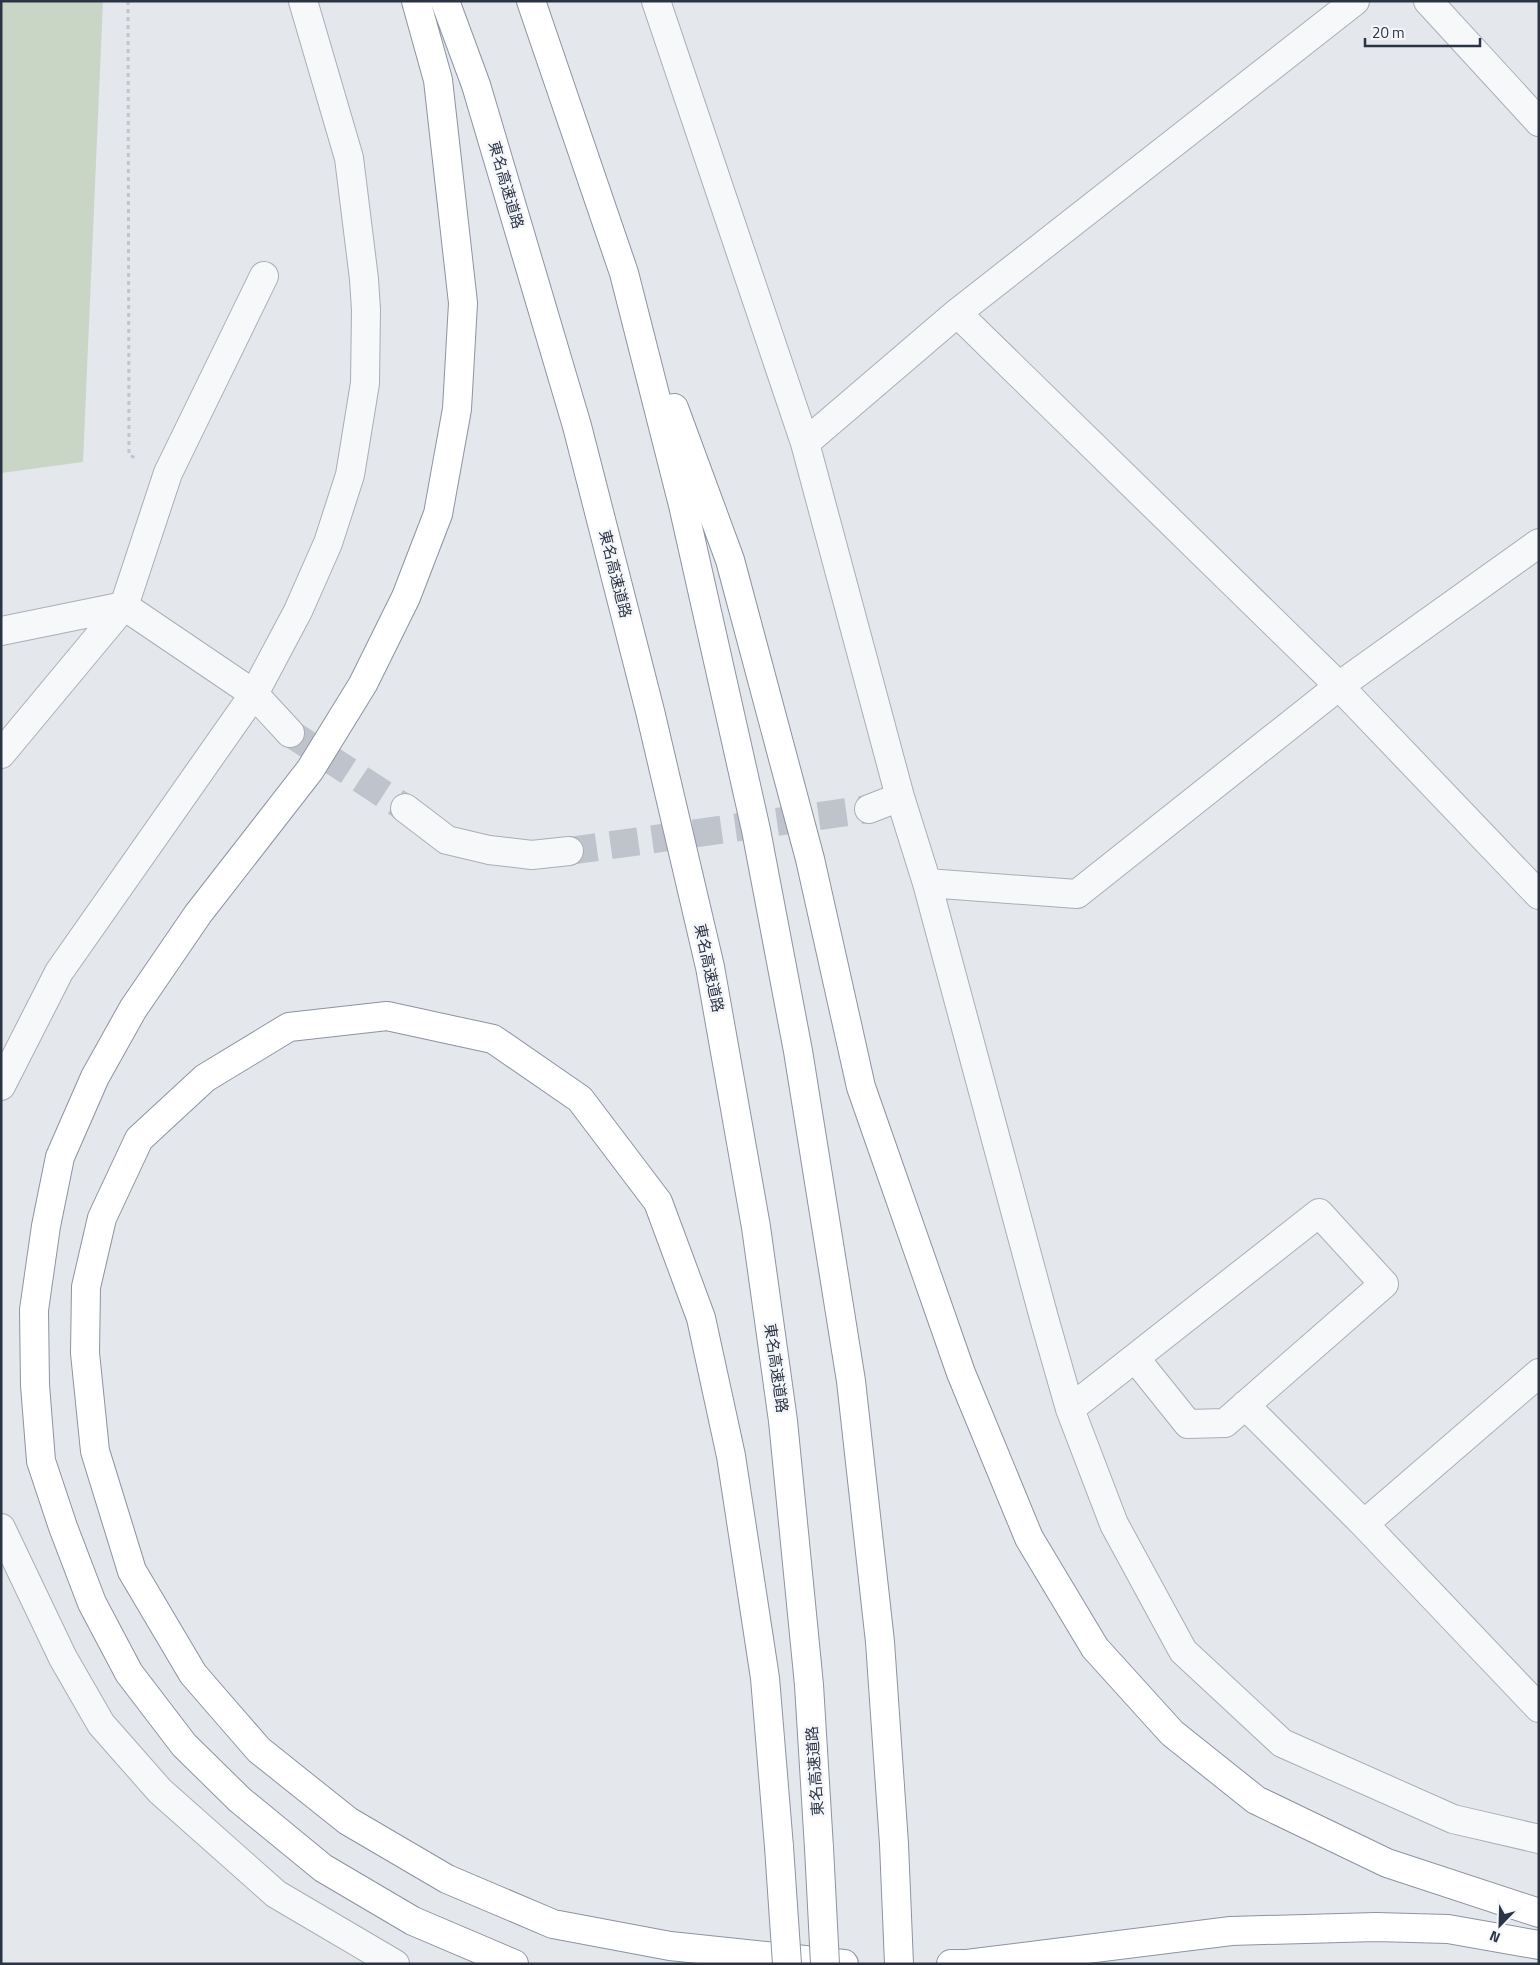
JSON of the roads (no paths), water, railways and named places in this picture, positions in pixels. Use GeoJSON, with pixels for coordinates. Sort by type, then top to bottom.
{"type":"FeatureCollection","features":[{"type":"Feature","properties":{"kind":"highway"},"geometry":{"type":"LineString","coordinates":[[416,1],[438,80],[463,303],[456,409],[438,514],[406,597],[363,684],[310,770],[198,914],[134,1009],[95,1077],[60,1157],[46,1226],[34,1310],[35,1384],[41,1460],[92,1603],[129,1673],[184,1746],[240,1800],[324,1868],[413,1921],[514,1964]]}},
{"type":"Feature","properties":{"kind":"highway","name":"東名高速道路"},"geometry":{"type":"LineString","coordinates":[[445,1],[476,85],[577,426],[650,711],[710,967],[756,1227],[783,1421],[809,1686],[825,1964]]}},
{"type":"Feature","properties":{"kind":"highway"},"geometry":{"type":"LineString","coordinates":[[531,1],[624,273],[730,560],[810,859],[861,1087],[960,1374],[1029,1538],[1094,1648],[1172,1733],[1256,1800],[1387,1863],[1539,1913]]}},
{"type":"Feature","properties":{"kind":"highway"},"geometry":{"type":"LineString","coordinates":[[624,273],[682,504],[752,811],[798,1051],[852,1380],[880,1642],[894,1844],[899,1964]]}},
{"type":"Feature","properties":{"kind":"highway"},"geometry":{"type":"LineString","coordinates":[[787,1964],[779,1846],[765,1678],[731,1456],[701,1318],[658,1202],[580,1099],[493,1039],[387,1016],[289,1027],[205,1078],[139,1139],[102,1218],[86,1288],[85,1353],[95,1451],[132,1571],[192,1674],[259,1750],[333,1810],[348,1821],[447,1879],[552,1924],[670,1946],[844,1964]]}},
{"type":"Feature","properties":{"kind":"highway"},"geometry":{"type":"LineString","coordinates":[[951,1964],[967,1964],[1230,1931],[1376,1927],[1448,1930],[1539,1945]]}},
{"type":"Feature","properties":{"kind":"street"},"geometry":{"type":"LineString","coordinates":[[1,1086],[59,972],[254,694],[298,611],[328,542],[350,475],[365,383],[366,310],[349,158],[303,1]]}},
{"type":"Feature","properties":{"kind":"street"},"geometry":{"type":"LineString","coordinates":[[656,1],[805,443],[900,797],[927,884],[1070,1409],[1114,1524],[1183,1651],[1282,1743],[1453,1819],[1539,1838]]}},
{"type":"Feature","properties":{"kind":"street"},"geometry":{"type":"LineString","coordinates":[[805,443],[956,313],[1355,1]]}},
{"type":"Feature","properties":{"kind":"street"},"geometry":{"type":"LineString","coordinates":[[1428,1],[1539,122]]}},
{"type":"Feature","properties":{"kind":"street"},"geometry":{"type":"LineString","coordinates":[[1,754],[124,606],[168,473],[264,276]]}},
{"type":"Feature","properties":{"kind":"street"},"geometry":{"type":"LineString","coordinates":[[956,313],[1338,686],[1539,894]]}},
{"type":"Feature","properties":{"kind":"street"},"geometry":{"type":"LineString","coordinates":[[927,884],[1077,894],[1338,686],[1539,543]]}},
{"type":"Feature","properties":{"kind":"street"},"geometry":{"type":"LineString","coordinates":[[1,631],[124,606],[254,694],[290,733]]}},
{"type":"Feature","properties":{"kind":"street"},"geometry":{"type":"LineString","coordinates":[[869,809],[900,797]]}},
{"type":"Feature","properties":{"kind":"street"},"geometry":{"type":"LineString","coordinates":[[405,808],[447,840],[489,850],[532,855],[568,851]]}},
{"type":"Feature","properties":{"kind":"street"},"geometry":{"type":"LineString","coordinates":[[1070,1409],[1319,1213],[1384,1284],[1225,1423],[1188,1424],[1135,1358]]}},
{"type":"Feature","properties":{"kind":"street"},"geometry":{"type":"LineString","coordinates":[[1364,1524],[1539,1373]]}},
{"type":"Feature","properties":{"kind":"street"},"geometry":{"type":"LineString","coordinates":[[1246,1405],[1364,1524],[1539,1708]]}},
{"type":"Feature","properties":{"kind":"street"},"geometry":{"type":"LineString","coordinates":[[1,1528],[63,1658],[101,1724],[160,1791],[276,1894],[396,1964]]}},
{"type":"Feature","properties":{"kind":"tunnel"},"geometry":{"type":"LineString","coordinates":[[290,733],[405,808]]}},
{"type":"Feature","properties":{"kind":"tunnel"},"geometry":{"type":"LineString","coordinates":[[569,851],[869,809]]}}]}
